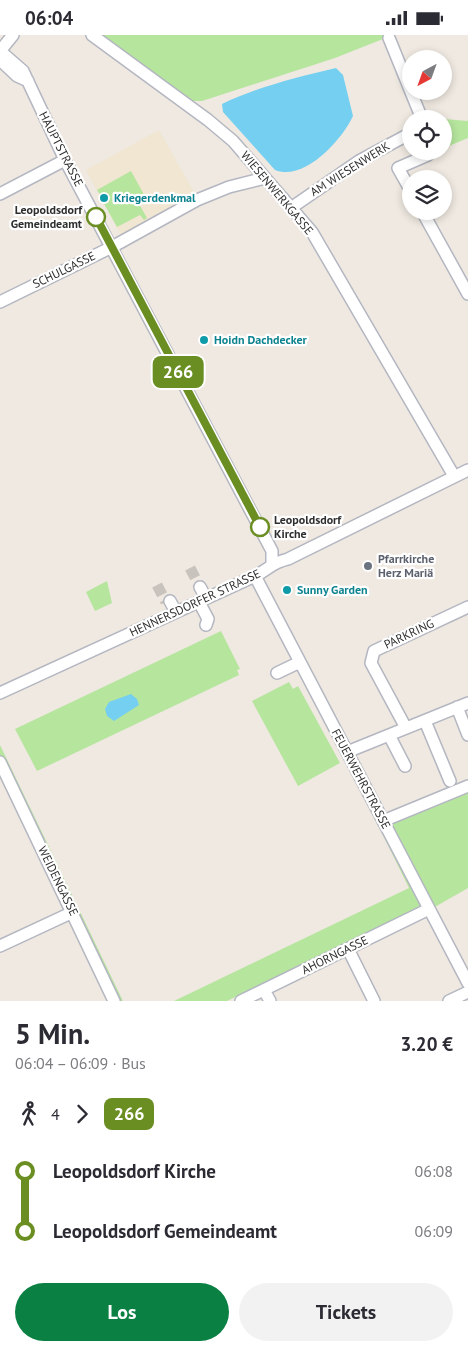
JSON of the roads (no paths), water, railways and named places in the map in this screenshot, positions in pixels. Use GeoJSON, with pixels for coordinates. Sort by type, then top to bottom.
{"type":"FeatureCollection","features":[{"type":"Feature","properties":{"kind":"street"},"geometry":{"type":"LineString","coordinates":[[0,51],[13,35]]}},
{"type":"Feature","properties":{"kind":"street","name":"WIESENWERKGASSE"},"geometry":{"type":"LineString","coordinates":[[92,35],[208,120],[233,141],[312,232],[454,476]]}},
{"type":"Feature","properties":{"kind":"street"},"geometry":{"type":"LineString","coordinates":[[389,38],[418,110]]}},
{"type":"Feature","properties":{"kind":"street","name":"HAUPTSTRASSE"},"geometry":{"type":"LineString","coordinates":[[0,51],[23,71],[65,159],[272,551],[272,563]]}},
{"type":"Feature","properties":{"kind":"street"},"geometry":{"type":"LineString","coordinates":[[0,60],[17,76],[28,81]]}},
{"type":"Feature","properties":{"kind":"street","name":"AM WIESENWERK"},"geometry":{"type":"LineString","coordinates":[[291,208],[359,161],[402,138]]}},
{"type":"Feature","properties":{"kind":"street"},"geometry":{"type":"LineString","coordinates":[[0,194],[65,159]]}},
{"type":"Feature","properties":{"kind":"street"},"geometry":{"type":"LineString","coordinates":[[402,175],[398,168],[416,160]]}},
{"type":"Feature","properties":{"kind":"street","name":"SCHULGASSE"},"geometry":{"type":"LineString","coordinates":[[0,302],[112,247],[197,200],[229,187],[265,178]]}},
{"type":"Feature","properties":{"kind":"street"},"geometry":{"type":"LineString","coordinates":[[427,220],[468,294]]}},
{"type":"Feature","properties":{"kind":"street","name":"HENNERSDORFER STRASSE"},"geometry":{"type":"LineString","coordinates":[[0,693],[254,576],[264,571],[272,563],[288,559],[468,470]]}},
{"type":"Feature","properties":{"kind":"street","name":"FEUERWEHRSTRASSE"},"geometry":{"type":"LineString","coordinates":[[254,576],[468,983]]}},
{"type":"Feature","properties":{"kind":"street"},"geometry":{"type":"LineString","coordinates":[[200,587],[208,619],[206,625]]}},
{"type":"Feature","properties":{"kind":"street"},"geometry":{"type":"LineString","coordinates":[[168,601],[174,613]]}},
{"type":"Feature","properties":{"kind":"street","name":"PARKRING"},"geometry":{"type":"LineString","coordinates":[[406,729],[371,663],[374,651],[468,607]]}},
{"type":"Feature","properties":{"kind":"street"},"geometry":{"type":"LineString","coordinates":[[277,673],[300,662]]}},
{"type":"Feature","properties":{"kind":"street"},"geometry":{"type":"LineString","coordinates":[[347,752],[468,703]]}},
{"type":"Feature","properties":{"kind":"street"},"geometry":{"type":"LineString","coordinates":[[456,707],[468,735]]}},
{"type":"Feature","properties":{"kind":"street"},"geometry":{"type":"LineString","coordinates":[[425,721],[450,781]]}},
{"type":"Feature","properties":{"kind":"street"},"geometry":{"type":"LineString","coordinates":[[389,735],[406,766]]}},
{"type":"Feature","properties":{"kind":"street","name":"WEIDENGASSE"},"geometry":{"type":"LineString","coordinates":[[0,762],[114,1001]]}},
{"type":"Feature","properties":{"kind":"street"},"geometry":{"type":"LineString","coordinates":[[383,821],[468,787]]}},
{"type":"Feature","properties":{"kind":"street","name":"AHORNGASSE"},"geometry":{"type":"LineString","coordinates":[[240,1001],[429,909]]}},
{"type":"Feature","properties":{"kind":"street"},"geometry":{"type":"LineString","coordinates":[[0,946],[73,912]]}},
{"type":"Feature","properties":{"kind":"street"},"geometry":{"type":"LineString","coordinates":[[348,949],[374,1001]]}},
{"type":"Feature","properties":{"kind":"street"},"geometry":{"type":"LineString","coordinates":[[264,989],[270,1001]]}},
{"type":"Feature","properties":{"kind":"street"},"geometry":{"type":"LineString","coordinates":[[449,1001],[468,992]]}},
{"type":"Feature","properties":{"kind":"water"},"geometry":{"type":"Polygon","coordinates":[[[336,68],[343,75],[353,116],[348,126],[331,147],[310,165],[298,170],[286,172],[275,170],[223,112],[222,104],[250,92],[336,68]]]}},
{"type":"Feature","properties":{"kind":"water"},"geometry":{"type":"Polygon","coordinates":[[[131,694],[137,699],[139,705],[114,721],[107,716],[105,709],[109,702],[131,694]]]}},
{"type":"Feature","properties":{"kind":"tunnel"},"geometry":{"type":"LineString","coordinates":[[190,568],[200,587]]}},
{"type":"Feature","properties":{"kind":"tunnel"},"geometry":{"type":"LineString","coordinates":[[157,585],[166,602]]}},
{"type":"Feature","properties":{"kind":"place","name":"Kriegerdenkmal"},"geometry":{"type":"Point","coordinates":[104,198]}},
{"type":"Feature","properties":{"kind":"place","name":"Leopoldsdorf Gemeindeamt"},"geometry":{"type":"Point","coordinates":[96,217]}},
{"type":"Feature","properties":{"kind":"place","name":"Hoidn Dachdecker"},"geometry":{"type":"Point","coordinates":[204,340]}},
{"type":"Feature","properties":{"kind":"place","name":"Leopoldsdorf Kirche"},"geometry":{"type":"Point","coordinates":[260,527]}},
{"type":"Feature","properties":{"kind":"place","name":"Pfarrkirche Herz Mariä"},"geometry":{"type":"Point","coordinates":[368,566]}},
{"type":"Feature","properties":{"kind":"place","name":"Sunny Garden"},"geometry":{"type":"Point","coordinates":[287,590]}}]}
